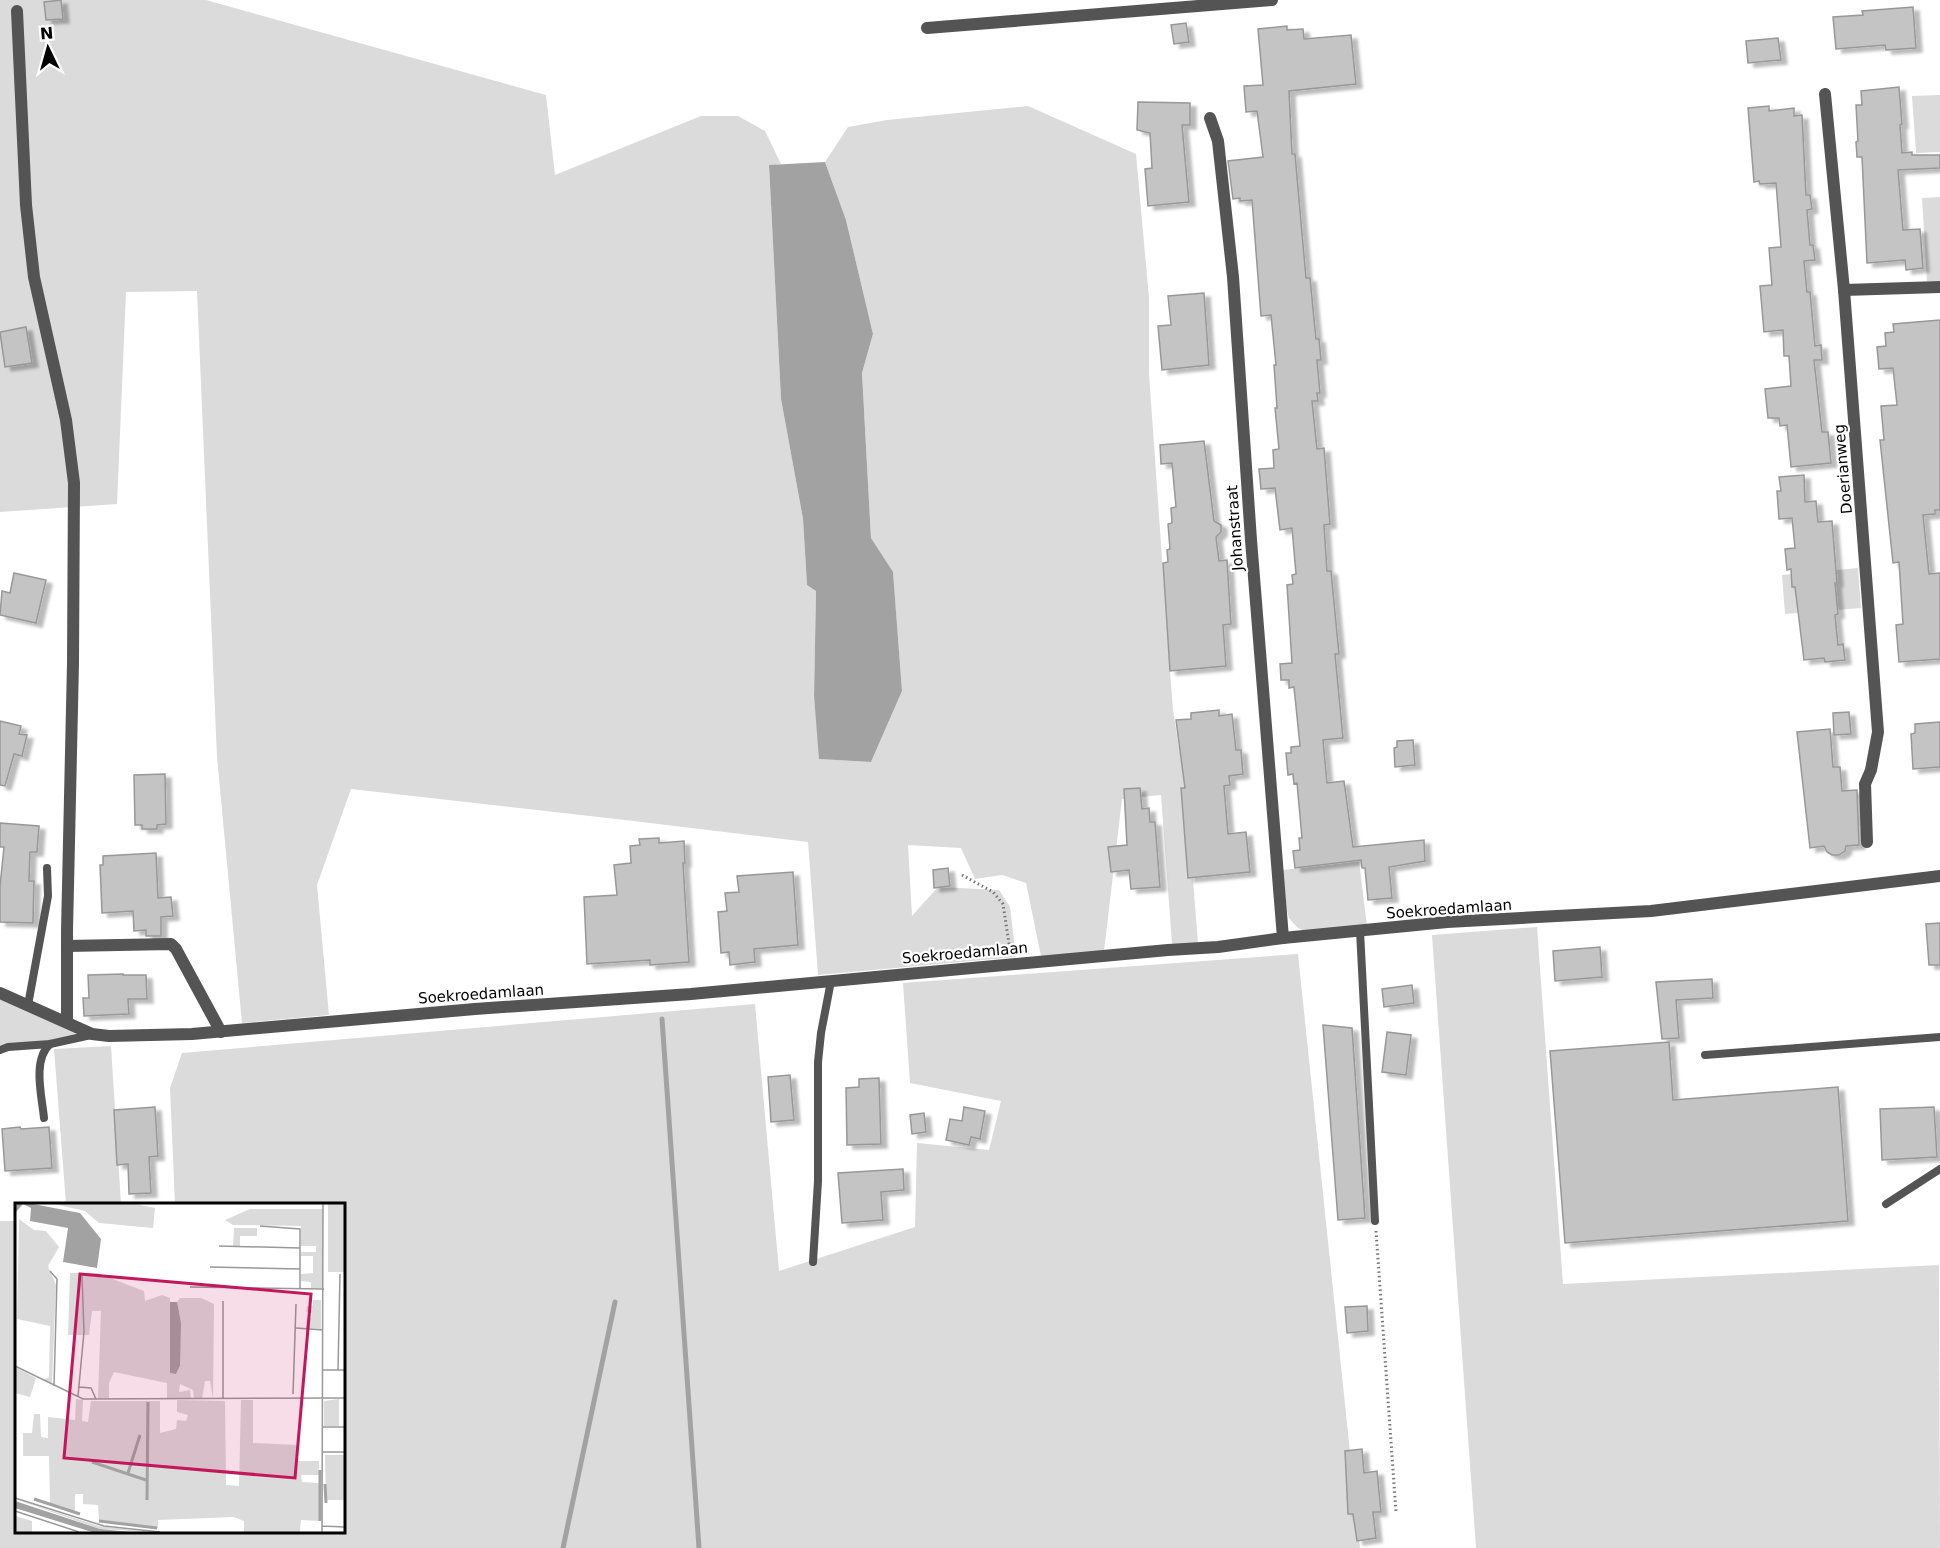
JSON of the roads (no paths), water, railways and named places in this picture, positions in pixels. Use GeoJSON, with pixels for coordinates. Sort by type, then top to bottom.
{"type":"FeatureCollection","features":[{"type":"Feature","properties":{"kind":"street"},"geometry":{"type":"LineString","coordinates":[[927,27],[1272,0]]}},
{"type":"Feature","properties":{"kind":"street"},"geometry":{"type":"LineString","coordinates":[[17,11],[26,205],[34,277],[66,420],[74,483],[67,946],[68,1022]]}},
{"type":"Feature","properties":{"kind":"street","name":"Doerianweg"},"geometry":{"type":"LineString","coordinates":[[1825,94],[1844,290],[1878,732],[1871,770],[1865,784],[1867,842]]}},
{"type":"Feature","properties":{"kind":"street","name":"Johanstraat"},"geometry":{"type":"LineString","coordinates":[[1210,118],[1218,141],[1233,277],[1251,540],[1283,938]]}},
{"type":"Feature","properties":{"kind":"street"},"geometry":{"type":"LineString","coordinates":[[1844,290],[1940,287]]}},
{"type":"Feature","properties":{"kind":"street","name":"Soekroedamlaan"},"geometry":{"type":"LineString","coordinates":[[0,993],[68,1022],[92,1035],[220,1032],[452,1011],[691,994],[1218,947],[1283,938],[1448,922],[1651,911],[1940,876]]}},
{"type":"Feature","properties":{"kind":"street"},"geometry":{"type":"LineString","coordinates":[[67,946],[171,944],[176,949],[220,1032]]}},
{"type":"Feature","properties":{"kind":"lane"},"geometry":{"type":"LineString","coordinates":[[28,1005],[48,896],[47,868]]}},
{"type":"Feature","properties":{"kind":"lane"},"geometry":{"type":"LineString","coordinates":[[1360,931],[1375,1221]]}},
{"type":"Feature","properties":{"kind":"lane"},"geometry":{"type":"LineString","coordinates":[[813,1262],[818,1181],[818,1062],[831,981]]}},
{"type":"Feature","properties":{"kind":"lane"},"geometry":{"type":"LineString","coordinates":[[0,1050],[8,1047],[50,1044],[92,1035]]}},
{"type":"Feature","properties":{"kind":"lane"},"geometry":{"type":"LineString","coordinates":[[1705,1055],[1940,1037]]}},
{"type":"Feature","properties":{"kind":"lane"},"geometry":{"type":"LineString","coordinates":[[44,1118],[41,1060],[45,1049],[50,1044]]}},
{"type":"Feature","properties":{"kind":"lane"},"geometry":{"type":"LineString","coordinates":[[1886,1204],[1940,1169]]}},
{"type":"Feature","properties":{"kind":"waterway"},"geometry":{"type":"LineString","coordinates":[[662,1019],[699,1548]]}},
{"type":"Feature","properties":{"kind":"waterway"},"geometry":{"type":"LineString","coordinates":[[563,1548],[615,1302]]}}]}
